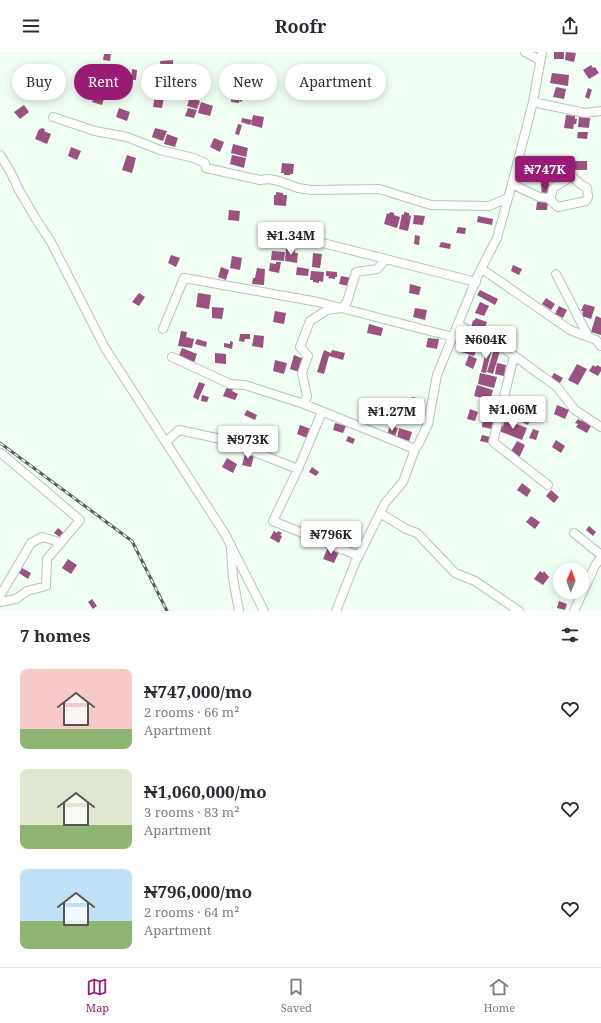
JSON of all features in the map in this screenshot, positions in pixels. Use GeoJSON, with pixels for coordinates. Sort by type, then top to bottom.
{"type":"FeatureCollection","features":[{"type":"Feature","properties":{"kind":"street"},"geometry":{"type":"LineString","coordinates":[[525,52],[540,60]]}},
{"type":"Feature","properties":{"kind":"street"},"geometry":{"type":"LineString","coordinates":[[336,611],[359,556],[385,503],[403,482],[414,449],[419,443],[428,424],[437,375],[476,282],[497,238],[533,102],[542,52]]}},
{"type":"Feature","properties":{"kind":"street"},"geometry":{"type":"LineString","coordinates":[[533,102],[585,113],[601,111]]}},
{"type":"Feature","properties":{"kind":"street"},"geometry":{"type":"LineString","coordinates":[[53,117],[95,131],[127,136],[160,150],[194,158],[205,163],[206,168],[260,180],[269,179],[279,181],[298,188],[329,191],[379,189],[431,205],[488,206],[508,198]]}},
{"type":"Feature","properties":{"kind":"street"},"geometry":{"type":"LineString","coordinates":[[0,154],[19,190],[51,242],[105,348],[225,534],[264,611]]}},
{"type":"Feature","properties":{"kind":"street"},"geometry":{"type":"LineString","coordinates":[[512,184],[539,197],[548,198],[558,207],[586,201],[588,197],[587,188],[580,184],[572,176],[553,188],[551,197],[548,198]]}},
{"type":"Feature","properties":{"kind":"street"},"geometry":{"type":"LineString","coordinates":[[303,238],[476,282]]}},
{"type":"Feature","properties":{"kind":"street"},"geometry":{"type":"LineString","coordinates":[[304,404],[307,396],[302,373],[308,356],[300,347],[310,321],[327,310],[342,308],[347,302],[356,272],[377,270],[386,259]]}},
{"type":"Feature","properties":{"kind":"street"},"geometry":{"type":"LineString","coordinates":[[482,269],[570,330],[596,340],[601,346]]}},
{"type":"Feature","properties":{"kind":"street"},"geometry":{"type":"LineString","coordinates":[[556,274],[588,336]]}},
{"type":"Feature","properties":{"kind":"street"},"geometry":{"type":"LineString","coordinates":[[163,329],[184,278],[318,302],[453,337]]}},
{"type":"Feature","properties":{"kind":"street"},"geometry":{"type":"LineString","coordinates":[[458,324],[481,339],[494,341],[557,387],[575,410],[601,427]]}},
{"type":"Feature","properties":{"kind":"street"},"geometry":{"type":"LineString","coordinates":[[514,356],[493,442],[548,485]]}},
{"type":"Feature","properties":{"kind":"street"},"geometry":{"type":"LineString","coordinates":[[172,357],[230,384],[245,384],[304,404],[414,449]]}},
{"type":"Feature","properties":{"kind":"street"},"geometry":{"type":"LineString","coordinates":[[322,412],[298,469],[273,521],[359,556]]}},
{"type":"Feature","properties":{"kind":"street"},"geometry":{"type":"LineString","coordinates":[[166,442],[179,430],[221,439],[298,469]]}},
{"type":"Feature","properties":{"kind":"street"},"geometry":{"type":"LineString","coordinates":[[0,602],[16,599],[27,591],[46,586],[47,559],[80,520],[1,453]]}},
{"type":"Feature","properties":{"kind":"street"},"geometry":{"type":"LineString","coordinates":[[380,514],[406,529],[417,533],[455,573],[475,581],[519,611]]}},
{"type":"Feature","properties":{"kind":"street"},"geometry":{"type":"LineString","coordinates":[[574,533],[601,556],[574,611]]}},
{"type":"Feature","properties":{"kind":"street"},"geometry":{"type":"LineString","coordinates":[[0,596],[30,543],[42,537],[56,541],[60,544]]}},
{"type":"Feature","properties":{"kind":"street"},"geometry":{"type":"LineString","coordinates":[[231,546],[233,578],[239,611]]}},
{"type":"Feature","properties":{"kind":"building"},"geometry":{"type":"Polygon","coordinates":[[[554,52],[564,52],[564,59],[554,59],[554,52]]]}},
{"type":"Feature","properties":{"kind":"building"},"geometry":{"type":"Polygon","coordinates":[[[566,52],[576,53],[574,62],[565,60],[566,52]]]}},
{"type":"Feature","properties":{"kind":"building"},"geometry":{"type":"Polygon","coordinates":[[[104,54],[111,54],[110,61],[103,60],[104,54]]]}},
{"type":"Feature","properties":{"kind":"building"},"geometry":{"type":"Polygon","coordinates":[[[173,60],[173,64],[160,64],[160,61],[173,60]]]}},
{"type":"Feature","properties":{"kind":"building"},"geometry":{"type":"Polygon","coordinates":[[[591,65],[593,68],[595,67],[599,73],[589,79],[583,70],[591,65]]]}},
{"type":"Feature","properties":{"kind":"building"},"geometry":{"type":"Polygon","coordinates":[[[133,69],[137,70],[136,80],[133,80],[133,69]]]}},
{"type":"Feature","properties":{"kind":"building"},"geometry":{"type":"Polygon","coordinates":[[[552,73],[569,75],[568,86],[550,83],[552,73]]]}},
{"type":"Feature","properties":{"kind":"building"},"geometry":{"type":"Polygon","coordinates":[[[556,87],[566,89],[564,99],[553,97],[556,87]]]}},
{"type":"Feature","properties":{"kind":"building"},"geometry":{"type":"Polygon","coordinates":[[[588,88],[592,90],[589,99],[585,97],[588,88]]]}},
{"type":"Feature","properties":{"kind":"building"},"geometry":{"type":"Polygon","coordinates":[[[93,100],[104,100],[102,105],[92,102],[93,100]]]}},
{"type":"Feature","properties":{"kind":"building"},"geometry":{"type":"Polygon","coordinates":[[[154,100],[163,100],[162,108],[153,107],[154,100]]]}},
{"type":"Feature","properties":{"kind":"building"},"geometry":{"type":"Polygon","coordinates":[[[189,100],[200,101],[197,109],[187,106],[189,100]]]}},
{"type":"Feature","properties":{"kind":"building"},"geometry":{"type":"Polygon","coordinates":[[[231,100],[242,100],[242,102],[239,101],[239,103],[231,102],[231,100]]]}},
{"type":"Feature","properties":{"kind":"building"},"geometry":{"type":"Polygon","coordinates":[[[201,102],[213,106],[210,116],[198,113],[201,102]]]}},
{"type":"Feature","properties":{"kind":"building"},"geometry":{"type":"Polygon","coordinates":[[[24,105],[29,112],[20,119],[14,112],[24,105]]]}},
{"type":"Feature","properties":{"kind":"building"},"geometry":{"type":"Polygon","coordinates":[[[119,108],[130,112],[127,121],[116,117],[119,108]]]}},
{"type":"Feature","properties":{"kind":"building"},"geometry":{"type":"Polygon","coordinates":[[[188,108],[197,110],[194,118],[185,116],[188,108]]]}},
{"type":"Feature","properties":{"kind":"building"},"geometry":{"type":"Polygon","coordinates":[[[253,115],[264,117],[262,128],[251,125],[253,115]]]}},
{"type":"Feature","properties":{"kind":"building"},"geometry":{"type":"Polygon","coordinates":[[[566,115],[575,116],[575,119],[577,119],[573,129],[564,128],[566,115]]]}},
{"type":"Feature","properties":{"kind":"building"},"geometry":{"type":"Polygon","coordinates":[[[579,117],[590,118],[589,128],[578,127],[579,117]]]}},
{"type":"Feature","properties":{"kind":"building"},"geometry":{"type":"Polygon","coordinates":[[[242,118],[252,120],[250,125],[241,122],[242,118]]]}},
{"type":"Feature","properties":{"kind":"building"},"geometry":{"type":"Polygon","coordinates":[[[238,124],[242,125],[239,135],[235,134],[238,124]]]}},
{"type":"Feature","properties":{"kind":"building"},"geometry":{"type":"Polygon","coordinates":[[[41,128],[45,129],[44,131],[51,134],[47,144],[35,139],[39,129],[40,130],[41,128]]]}},
{"type":"Feature","properties":{"kind":"building"},"geometry":{"type":"Polygon","coordinates":[[[155,128],[167,131],[163,141],[152,137],[155,128]]]}},
{"type":"Feature","properties":{"kind":"building"},"geometry":{"type":"Polygon","coordinates":[[[578,132],[588,132],[587,139],[577,138],[578,132]]]}},
{"type":"Feature","properties":{"kind":"building"},"geometry":{"type":"Polygon","coordinates":[[[167,134],[178,138],[175,147],[164,144],[167,134]]]}},
{"type":"Feature","properties":{"kind":"building"},"geometry":{"type":"Polygon","coordinates":[[[214,138],[224,142],[220,152],[210,147],[214,138]]]}},
{"type":"Feature","properties":{"kind":"building"},"geometry":{"type":"Polygon","coordinates":[[[233,144],[248,148],[246,157],[231,153],[233,144]]]}},
{"type":"Feature","properties":{"kind":"building"},"geometry":{"type":"Polygon","coordinates":[[[71,147],[81,151],[77,160],[68,156],[71,147]]]}},
{"type":"Feature","properties":{"kind":"building"},"geometry":{"type":"Polygon","coordinates":[[[127,155],[136,158],[132,173],[122,170],[127,155]]]}},
{"type":"Feature","properties":{"kind":"building"},"geometry":{"type":"Polygon","coordinates":[[[232,155],[246,158],[244,168],[230,164],[232,155]]]}},
{"type":"Feature","properties":{"kind":"building"},"geometry":{"type":"Polygon","coordinates":[[[561,160],[568,161],[567,171],[560,170],[561,160]]]}},
{"type":"Feature","properties":{"kind":"building"},"geometry":{"type":"Polygon","coordinates":[[[573,161],[587,161],[587,170],[573,170],[573,161]]]}},
{"type":"Feature","properties":{"kind":"building"},"geometry":{"type":"Polygon","coordinates":[[[282,163],[294,164],[293,174],[284,175],[284,173],[281,173],[282,163]]]}},
{"type":"Feature","properties":{"kind":"building"},"geometry":{"type":"Polygon","coordinates":[[[530,167],[540,168],[538,178],[527,176],[530,167]]]}},
{"type":"Feature","properties":{"kind":"building"},"geometry":{"type":"Polygon","coordinates":[[[541,184],[549,184],[550,195],[542,196],[541,184]]]}},
{"type":"Feature","properties":{"kind":"building"},"geometry":{"type":"Polygon","coordinates":[[[276,192],[287,195],[286,206],[274,205],[274,195],[276,195],[276,192]]]}},
{"type":"Feature","properties":{"kind":"building"},"geometry":{"type":"Polygon","coordinates":[[[537,202],[548,202],[547,210],[536,210],[537,202]]]}},
{"type":"Feature","properties":{"kind":"building"},"geometry":{"type":"Polygon","coordinates":[[[229,210],[240,211],[239,221],[228,220],[229,210]]]}},
{"type":"Feature","properties":{"kind":"building"},"geometry":{"type":"Polygon","coordinates":[[[390,212],[400,217],[397,228],[384,224],[387,213],[389,214],[390,212]]]}},
{"type":"Feature","properties":{"kind":"building"},"geometry":{"type":"Polygon","coordinates":[[[404,212],[409,213],[411,216],[408,231],[399,229],[402,214],[404,215],[404,212]]]}},
{"type":"Feature","properties":{"kind":"building"},"geometry":{"type":"Polygon","coordinates":[[[414,215],[425,216],[423,225],[413,224],[414,215]]]}},
{"type":"Feature","properties":{"kind":"building"},"geometry":{"type":"Polygon","coordinates":[[[478,216],[493,219],[492,225],[477,222],[478,216]]]}},
{"type":"Feature","properties":{"kind":"building"},"geometry":{"type":"Polygon","coordinates":[[[458,227],[466,228],[465,234],[456,233],[458,227]]]}},
{"type":"Feature","properties":{"kind":"building"},"geometry":{"type":"Polygon","coordinates":[[[415,235],[420,236],[419,245],[414,244],[415,235]]]}},
{"type":"Feature","properties":{"kind":"building"},"geometry":{"type":"Polygon","coordinates":[[[441,242],[451,244],[450,249],[439,247],[441,242]]]}},
{"type":"Feature","properties":{"kind":"building"},"geometry":{"type":"Polygon","coordinates":[[[286,249],[295,250],[295,253],[298,253],[297,263],[285,261],[286,249]]]}},
{"type":"Feature","properties":{"kind":"building"},"geometry":{"type":"Polygon","coordinates":[[[272,251],[285,252],[284,261],[271,260],[272,251]]]}},
{"type":"Feature","properties":{"kind":"building"},"geometry":{"type":"Polygon","coordinates":[[[313,253],[322,254],[320,268],[312,267],[313,253]]]}},
{"type":"Feature","properties":{"kind":"building"},"geometry":{"type":"Polygon","coordinates":[[[171,255],[180,258],[176,267],[168,263],[171,255]]]}},
{"type":"Feature","properties":{"kind":"building"},"geometry":{"type":"Polygon","coordinates":[[[232,256],[242,258],[240,270],[230,268],[232,256]]]}},
{"type":"Feature","properties":{"kind":"building"},"geometry":{"type":"Polygon","coordinates":[[[276,262],[281,262],[279,273],[269,271],[270,263],[276,264],[276,262]]]}},
{"type":"Feature","properties":{"kind":"building"},"geometry":{"type":"Polygon","coordinates":[[[513,265],[522,269],[519,275],[511,271],[513,265]]]}},
{"type":"Feature","properties":{"kind":"building"},"geometry":{"type":"Polygon","coordinates":[[[221,267],[229,270],[226,280],[218,277],[221,267]]]}},
{"type":"Feature","properties":{"kind":"building"},"geometry":{"type":"Polygon","coordinates":[[[297,267],[309,269],[308,276],[296,275],[297,267]]]}},
{"type":"Feature","properties":{"kind":"building"},"geometry":{"type":"Polygon","coordinates":[[[257,268],[265,269],[264,285],[252,284],[257,268]]]}},
{"type":"Feature","properties":{"kind":"building"},"geometry":{"type":"Polygon","coordinates":[[[311,271],[324,272],[323,282],[319,281],[319,283],[310,280],[311,271]]]}},
{"type":"Feature","properties":{"kind":"building"},"geometry":{"type":"Polygon","coordinates":[[[326,271],[337,272],[337,277],[335,277],[335,279],[328,278],[329,276],[326,276],[326,271]]]}},
{"type":"Feature","properties":{"kind":"building"},"geometry":{"type":"Polygon","coordinates":[[[341,276],[351,278],[349,286],[339,284],[341,276]]]}},
{"type":"Feature","properties":{"kind":"building"},"geometry":{"type":"Polygon","coordinates":[[[410,284],[421,287],[419,295],[409,293],[410,284]]]}},
{"type":"Feature","properties":{"kind":"building"},"geometry":{"type":"Polygon","coordinates":[[[480,290],[498,299],[495,305],[477,295],[480,290]]]}},
{"type":"Feature","properties":{"kind":"building"},"geometry":{"type":"Polygon","coordinates":[[[139,293],[145,297],[139,306],[132,302],[139,293]]]}},
{"type":"Feature","properties":{"kind":"building"},"geometry":{"type":"Polygon","coordinates":[[[198,293],[211,295],[209,309],[196,307],[198,293]]]}},
{"type":"Feature","properties":{"kind":"building"},"geometry":{"type":"Polygon","coordinates":[[[546,298],[555,304],[551,310],[542,304],[546,298]]]}},
{"type":"Feature","properties":{"kind":"building"},"geometry":{"type":"Polygon","coordinates":[[[480,302],[489,306],[484,316],[475,313],[480,302]]]}},
{"type":"Feature","properties":{"kind":"building"},"geometry":{"type":"Polygon","coordinates":[[[584,304],[595,307],[591,319],[582,316],[583,311],[581,311],[584,304]]]}},
{"type":"Feature","properties":{"kind":"building"},"geometry":{"type":"Polygon","coordinates":[[[559,306],[567,310],[563,318],[555,314],[559,306]]]}},
{"type":"Feature","properties":{"kind":"building"},"geometry":{"type":"Polygon","coordinates":[[[212,307],[224,308],[222,319],[212,318],[212,307]]]}},
{"type":"Feature","properties":{"kind":"building"},"geometry":{"type":"Polygon","coordinates":[[[415,308],[427,310],[425,320],[413,317],[415,308]]]}},
{"type":"Feature","properties":{"kind":"building"},"geometry":{"type":"Polygon","coordinates":[[[275,311],[286,313],[284,324],[273,322],[275,311]]]}},
{"type":"Feature","properties":{"kind":"building"},"geometry":{"type":"Polygon","coordinates":[[[596,316],[601,318],[601,335],[591,332],[596,316]]]}},
{"type":"Feature","properties":{"kind":"building"},"geometry":{"type":"Polygon","coordinates":[[[476,318],[487,322],[483,333],[471,328],[473,320],[474,321],[476,318]]]}},
{"type":"Feature","properties":{"kind":"building"},"geometry":{"type":"Polygon","coordinates":[[[369,324],[383,328],[381,336],[367,333],[369,324]]]}},
{"type":"Feature","properties":{"kind":"building"},"geometry":{"type":"Polygon","coordinates":[[[181,331],[187,332],[186,337],[194,339],[192,348],[178,346],[181,331]]]}},
{"type":"Feature","properties":{"kind":"building"},"geometry":{"type":"Polygon","coordinates":[[[240,334],[250,334],[250,339],[245,339],[244,342],[239,341],[240,334]]]}},
{"type":"Feature","properties":{"kind":"building"},"geometry":{"type":"Polygon","coordinates":[[[254,335],[264,336],[263,348],[252,346],[254,335]]]}},
{"type":"Feature","properties":{"kind":"building"},"geometry":{"type":"Polygon","coordinates":[[[428,338],[439,339],[437,349],[426,347],[428,338]]]}},
{"type":"Feature","properties":{"kind":"building"},"geometry":{"type":"Polygon","coordinates":[[[197,339],[207,342],[206,347],[195,344],[197,339]]]}},
{"type":"Feature","properties":{"kind":"building"},"geometry":{"type":"Polygon","coordinates":[[[230,341],[233,342],[232,349],[224,347],[224,343],[230,344],[230,341]]]}},
{"type":"Feature","properties":{"kind":"building"},"geometry":{"type":"Polygon","coordinates":[[[461,343],[477,349],[474,356],[458,351],[461,343]]]}},
{"type":"Feature","properties":{"kind":"building"},"geometry":{"type":"Polygon","coordinates":[[[487,347],[492,348],[486,373],[481,372],[487,347]]]}},
{"type":"Feature","properties":{"kind":"building"},"geometry":{"type":"Polygon","coordinates":[[[182,348],[197,354],[194,363],[178,358],[182,348]]]}},
{"type":"Feature","properties":{"kind":"building"},"geometry":{"type":"Polygon","coordinates":[[[494,349],[500,351],[493,374],[487,372],[494,349]]]}},
{"type":"Feature","properties":{"kind":"building"},"geometry":{"type":"Polygon","coordinates":[[[324,350],[331,353],[332,350],[345,353],[343,360],[329,356],[324,374],[317,372],[324,350]]]}},
{"type":"Feature","properties":{"kind":"building"},"geometry":{"type":"Polygon","coordinates":[[[215,353],[226,354],[226,364],[215,363],[215,353]]]}},
{"type":"Feature","properties":{"kind":"building"},"geometry":{"type":"Polygon","coordinates":[[[294,355],[304,359],[299,372],[290,369],[294,355]]]}},
{"type":"Feature","properties":{"kind":"building"},"geometry":{"type":"Polygon","coordinates":[[[469,355],[477,359],[473,369],[465,365],[469,355]]]}},
{"type":"Feature","properties":{"kind":"building"},"geometry":{"type":"Polygon","coordinates":[[[275,360],[287,363],[284,374],[273,371],[275,360]]]}},
{"type":"Feature","properties":{"kind":"building"},"geometry":{"type":"Polygon","coordinates":[[[497,363],[506,365],[504,376],[495,374],[497,363]]]}},
{"type":"Feature","properties":{"kind":"building"},"geometry":{"type":"Polygon","coordinates":[[[577,364],[587,369],[578,385],[568,380],[577,364]]]}},
{"type":"Feature","properties":{"kind":"building"},"geometry":{"type":"Polygon","coordinates":[[[593,365],[596,367],[597,365],[601,367],[601,371],[598,376],[589,371],[593,365]]]}},
{"type":"Feature","properties":{"kind":"building"},"geometry":{"type":"Polygon","coordinates":[[[480,373],[497,377],[494,388],[478,384],[480,373]]]}},
{"type":"Feature","properties":{"kind":"building"},"geometry":{"type":"Polygon","coordinates":[[[554,373],[563,378],[560,383],[551,378],[554,373]]]}},
{"type":"Feature","properties":{"kind":"building"},"geometry":{"type":"Polygon","coordinates":[[[199,382],[205,384],[198,400],[193,397],[199,382]]]}},
{"type":"Feature","properties":{"kind":"building"},"geometry":{"type":"Polygon","coordinates":[[[477,385],[493,390],[490,400],[474,396],[477,385]]]}},
{"type":"Feature","properties":{"kind":"building"},"geometry":{"type":"Polygon","coordinates":[[[227,387],[233,389],[232,391],[238,394],[235,400],[223,396],[227,387]]]}},
{"type":"Feature","properties":{"kind":"building"},"geometry":{"type":"Polygon","coordinates":[[[202,395],[209,397],[207,402],[201,401],[202,395]]]}},
{"type":"Feature","properties":{"kind":"building"},"geometry":{"type":"Polygon","coordinates":[[[412,397],[425,400],[423,410],[410,407],[412,397]]]}},
{"type":"Feature","properties":{"kind":"building"},"geometry":{"type":"Polygon","coordinates":[[[557,405],[569,410],[565,419],[554,414],[557,405]]]}},
{"type":"Feature","properties":{"kind":"building"},"geometry":{"type":"Polygon","coordinates":[[[516,408],[532,416],[528,425],[512,417],[516,408]]]}},
{"type":"Feature","properties":{"kind":"building"},"geometry":{"type":"Polygon","coordinates":[[[470,409],[478,412],[475,421],[467,419],[470,409]]]}},
{"type":"Feature","properties":{"kind":"building"},"geometry":{"type":"Polygon","coordinates":[[[247,410],[257,415],[255,420],[244,415],[247,410]]]}},
{"type":"Feature","properties":{"kind":"building"},"geometry":{"type":"Polygon","coordinates":[[[483,417],[493,418],[494,426],[492,426],[492,429],[482,427],[483,417]]]}},
{"type":"Feature","properties":{"kind":"building"},"geometry":{"type":"Polygon","coordinates":[[[583,418],[592,424],[587,433],[576,427],[578,424],[575,423],[578,419],[581,421],[583,418]]]}},
{"type":"Feature","properties":{"kind":"building"},"geometry":{"type":"Polygon","coordinates":[[[507,420],[527,428],[522,440],[499,431],[501,426],[503,426],[504,422],[506,423],[507,420]]]}},
{"type":"Feature","properties":{"kind":"building"},"geometry":{"type":"Polygon","coordinates":[[[335,423],[346,426],[343,433],[333,430],[335,423]]]}},
{"type":"Feature","properties":{"kind":"building"},"geometry":{"type":"Polygon","coordinates":[[[300,425],[311,429],[307,438],[297,434],[300,425]]]}},
{"type":"Feature","properties":{"kind":"building"},"geometry":{"type":"Polygon","coordinates":[[[390,426],[398,428],[395,437],[387,435],[390,426]]]}},
{"type":"Feature","properties":{"kind":"building"},"geometry":{"type":"Polygon","coordinates":[[[399,428],[412,432],[409,441],[397,438],[399,428]]]}},
{"type":"Feature","properties":{"kind":"building"},"geometry":{"type":"Polygon","coordinates":[[[533,429],[539,431],[536,440],[529,438],[533,429]]]}},
{"type":"Feature","properties":{"kind":"building"},"geometry":{"type":"Polygon","coordinates":[[[482,435],[490,437],[489,443],[480,441],[482,435]]]}},
{"type":"Feature","properties":{"kind":"building"},"geometry":{"type":"Polygon","coordinates":[[[266,436],[277,440],[274,449],[263,446],[266,436]]]}},
{"type":"Feature","properties":{"kind":"building"},"geometry":{"type":"Polygon","coordinates":[[[348,436],[355,439],[353,444],[346,441],[348,436]]]}},
{"type":"Feature","properties":{"kind":"building"},"geometry":{"type":"Polygon","coordinates":[[[556,440],[565,446],[561,453],[552,447],[556,440]]]}},
{"type":"Feature","properties":{"kind":"building"},"geometry":{"type":"Polygon","coordinates":[[[517,441],[525,445],[519,458],[510,453],[517,441]]]}},
{"type":"Feature","properties":{"kind":"building"},"geometry":{"type":"Polygon","coordinates":[[[245,454],[254,456],[251,467],[242,465],[245,454]]]}},
{"type":"Feature","properties":{"kind":"building"},"geometry":{"type":"Polygon","coordinates":[[[227,458],[237,464],[233,473],[222,467],[227,458]]]}},
{"type":"Feature","properties":{"kind":"building"},"geometry":{"type":"Polygon","coordinates":[[[312,467],[319,472],[316,476],[309,472],[312,467]]]}},
{"type":"Feature","properties":{"kind":"building"},"geometry":{"type":"Polygon","coordinates":[[[522,483],[531,490],[527,497],[517,490],[522,483]]]}},
{"type":"Feature","properties":{"kind":"building"},"geometry":{"type":"Polygon","coordinates":[[[551,490],[559,497],[554,503],[546,496],[551,490]]]}},
{"type":"Feature","properties":{"kind":"building"},"geometry":{"type":"Polygon","coordinates":[[[531,516],[540,522],[535,529],[526,522],[531,516]]]}},
{"type":"Feature","properties":{"kind":"building"},"geometry":{"type":"Polygon","coordinates":[[[346,522],[356,527],[354,533],[343,528],[346,522]]]}},
{"type":"Feature","properties":{"kind":"building"},"geometry":{"type":"Polygon","coordinates":[[[589,526],[596,532],[593,536],[586,530],[589,526]]]}},
{"type":"Feature","properties":{"kind":"building"},"geometry":{"type":"Polygon","coordinates":[[[58,528],[64,533],[61,538],[54,533],[58,528]]]}},
{"type":"Feature","properties":{"kind":"building"},"geometry":{"type":"Polygon","coordinates":[[[274,531],[277,533],[278,531],[282,533],[280,535],[282,536],[279,543],[270,538],[274,531]]]}},
{"type":"Feature","properties":{"kind":"building"},"geometry":{"type":"Polygon","coordinates":[[[328,547],[339,552],[334,563],[323,559],[328,547]]]}},
{"type":"Feature","properties":{"kind":"building"},"geometry":{"type":"Polygon","coordinates":[[[68,559],[77,565],[71,574],[62,568],[68,559]]]}},
{"type":"Feature","properties":{"kind":"building"},"geometry":{"type":"Polygon","coordinates":[[[22,568],[31,573],[28,579],[19,573],[22,568]]]}},
{"type":"Feature","properties":{"kind":"building"},"geometry":{"type":"Polygon","coordinates":[[[540,571],[543,573],[544,571],[549,577],[543,585],[534,579],[540,571]]]}},
{"type":"Feature","properties":{"kind":"building"},"geometry":{"type":"Polygon","coordinates":[[[92,599],[97,606],[93,609],[88,602],[92,599]]]}},
{"type":"Feature","properties":{"kind":"building"},"geometry":{"type":"Polygon","coordinates":[[[559,601],[567,604],[565,610],[557,608],[559,601]]]}},
{"type":"Feature","properties":{"kind":"railway"},"geometry":{"type":"LineString","coordinates":[[0,443],[132,541],[167,611]]}}]}
